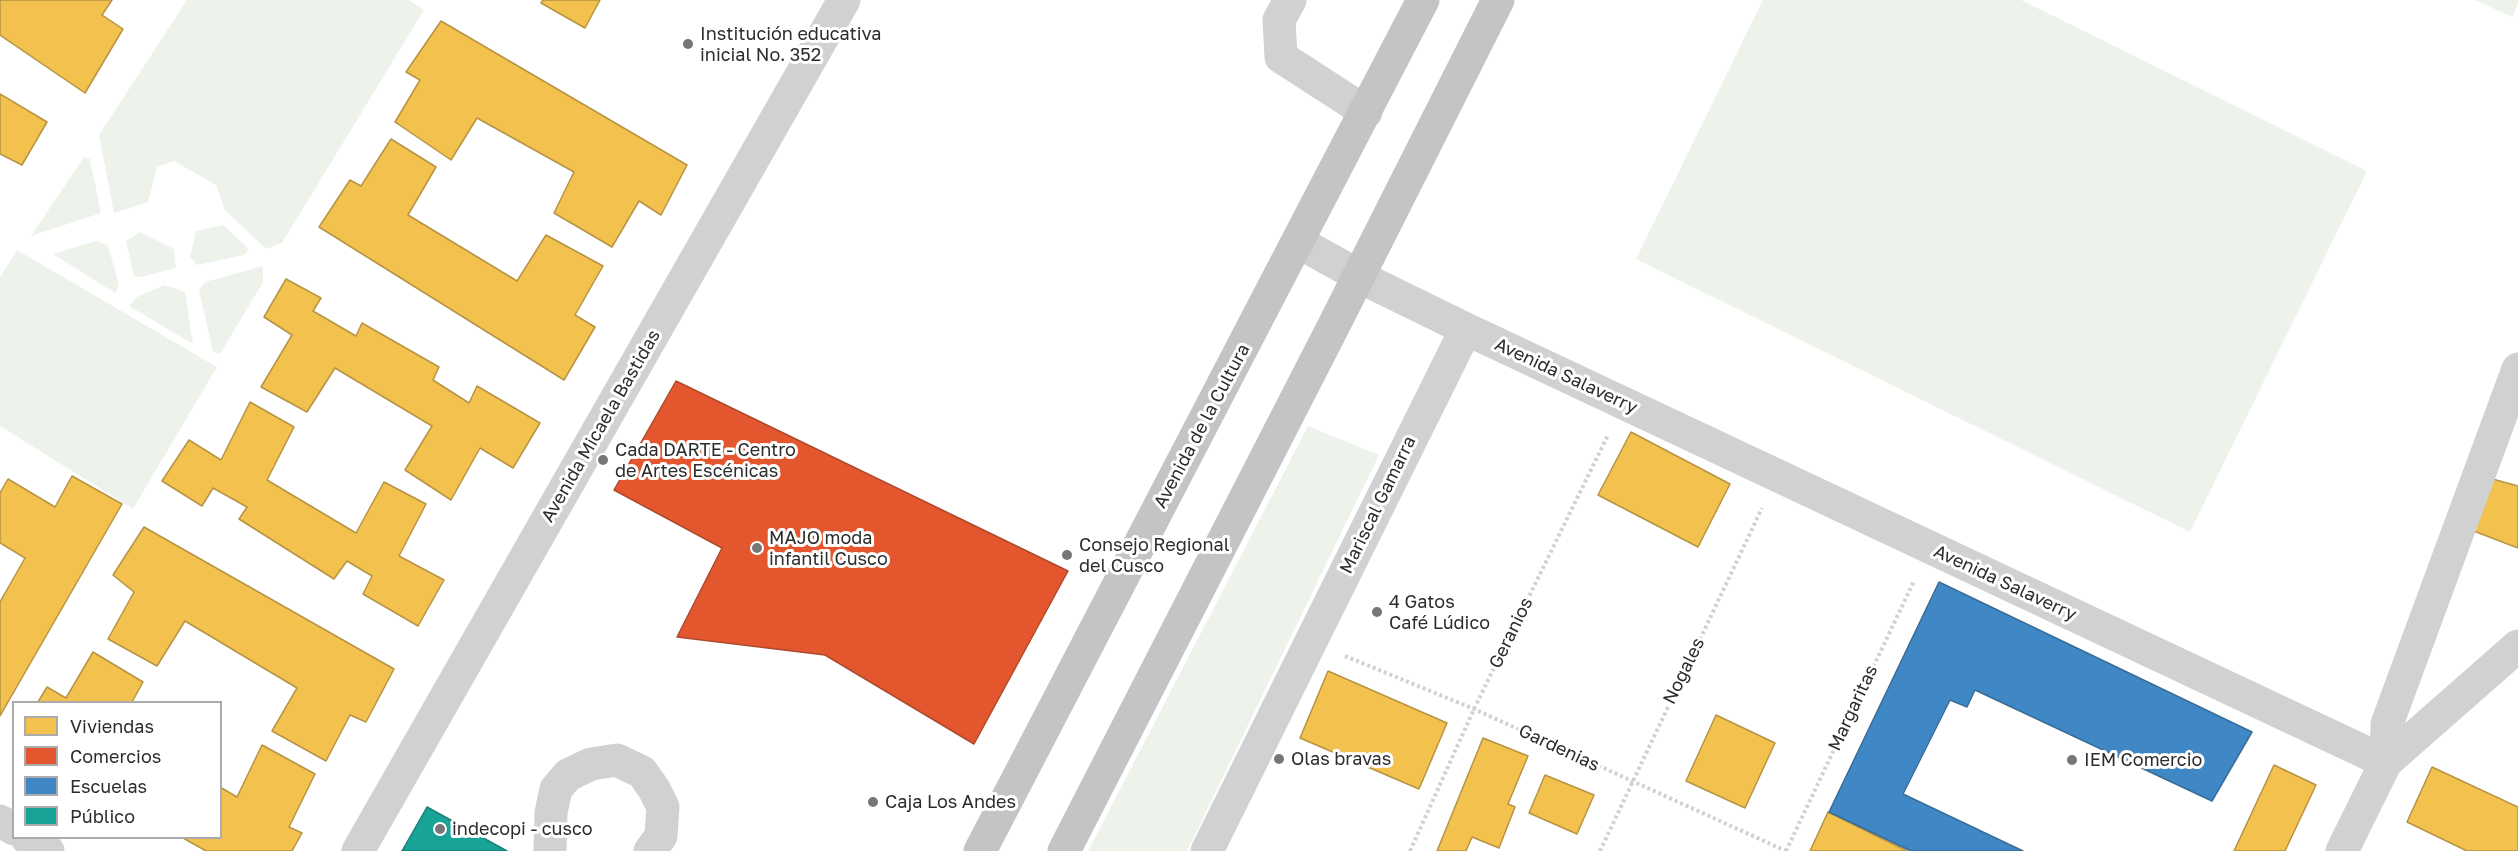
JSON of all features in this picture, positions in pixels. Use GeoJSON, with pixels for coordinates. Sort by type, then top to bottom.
{"type":"FeatureCollection","features":[{"type":"Feature","properties":{"kind":"main road","name":"Avenida de la Cultura"},"geometry":{"type":"LineString","coordinates":[[980,851],[1423,0]]}},
{"type":"Feature","properties":{"kind":"main road"},"geometry":{"type":"LineString","coordinates":[[1064,851],[1360,276],[1498,0]]}},
{"type":"Feature","properties":{"kind":"street","name":"Avenida Micaela Bastidas"},"geometry":{"type":"LineString","coordinates":[[358,851],[844,0]]}},
{"type":"Feature","properties":{"kind":"street"},"geometry":{"type":"LineString","coordinates":[[1290,0],[1279,20],[1281,57],[1365,112]]}},
{"type":"Feature","properties":{"kind":"street"},"geometry":{"type":"LineString","coordinates":[[1298,242],[1466,329]]}},
{"type":"Feature","properties":{"kind":"street","name":"Avenida Salaverry"},"geometry":{"type":"LineString","coordinates":[[1466,329],[2386,762]]}},
{"type":"Feature","properties":{"kind":"street","name":"Mariscal Gamarra"},"geometry":{"type":"LineString","coordinates":[[1207,851],[1466,329]]}},
{"type":"Feature","properties":{"kind":"street"},"geometry":{"type":"LineString","coordinates":[[2386,762],[2386,724],[2518,369]]}},
{"type":"Feature","properties":{"kind":"street"},"geometry":{"type":"LineString","coordinates":[[2342,851],[2386,762],[2518,646]]}},
{"type":"Feature","properties":{"kind":"street"},"geometry":{"type":"LineString","coordinates":[[550,851],[551,813],[556,789],[568,775],[591,764],[617,760],[642,772],[663,807],[661,836],[650,851]]}},
{"type":"Feature","properties":{"kind":"street"},"geometry":{"type":"LineString","coordinates":[[30,839],[48,851]]}},
{"type":"Feature","properties":{"kind":"path","name":"Geranios"},"geometry":{"type":"LineString","coordinates":[[1410,851],[1474,709],[1611,428]]}},
{"type":"Feature","properties":{"kind":"path","name":"Nogales"},"geometry":{"type":"LineString","coordinates":[[1600,851],[1631,781],[1765,502]]}},
{"type":"Feature","properties":{"kind":"path","name":"Margaritas"},"geometry":{"type":"LineString","coordinates":[[1786,851],[1916,575]]}},
{"type":"Feature","properties":{"kind":"path","name":"Gardenias"},"geometry":{"type":"LineString","coordinates":[[1341,655],[1474,709],[1786,851]]}},
{"type":"Feature","properties":{"kind":"shaded area"},"geometry":{"type":"Polygon","coordinates":[[[187,0],[409,0],[424,10],[282,243],[266,249],[225,210],[216,185],[174,161],[157,167],[148,202],[114,213],[99,135],[187,0]]]}},
{"type":"Feature","properties":{"kind":"shaded area"},"geometry":{"type":"Polygon","coordinates":[[[1763,0],[2021,0],[2367,171],[2190,532],[1636,259],[1763,0]]]}},
{"type":"Feature","properties":{"kind":"shaded area"},"geometry":{"type":"Polygon","coordinates":[[[2475,0],[2518,0],[2518,4],[2512,17],[2475,0]]]}},
{"type":"Feature","properties":{"kind":"shaded area"},"geometry":{"type":"Polygon","coordinates":[[[84,157],[90,159],[101,213],[31,236],[84,157]]]}},
{"type":"Feature","properties":{"kind":"shaded area"},"geometry":{"type":"Polygon","coordinates":[[[223,225],[249,249],[244,255],[197,265],[190,257],[196,231],[223,225]]]}},
{"type":"Feature","properties":{"kind":"shaded area"},"geometry":{"type":"Polygon","coordinates":[[[140,232],[174,249],[176,268],[141,277],[134,276],[126,241],[140,232]]]}},
{"type":"Feature","properties":{"kind":"shaded area"},"geometry":{"type":"Polygon","coordinates":[[[96,241],[108,245],[119,286],[115,293],[53,254],[96,241]]]}},
{"type":"Feature","properties":{"kind":"shaded area"},"geometry":{"type":"Polygon","coordinates":[[[17,250],[217,367],[133,509],[0,426],[0,277],[17,250]]]}},
{"type":"Feature","properties":{"kind":"shaded area"},"geometry":{"type":"Polygon","coordinates":[[[263,266],[263,282],[220,354],[213,352],[199,290],[205,282],[263,266]]]}},
{"type":"Feature","properties":{"kind":"shaded area"},"geometry":{"type":"Polygon","coordinates":[[[164,285],[185,292],[193,344],[129,306],[137,297],[164,285]]]}},
{"type":"Feature","properties":{"kind":"shaded area"},"geometry":{"type":"Polygon","coordinates":[[[1308,426],[1379,455],[1187,851],[1088,851],[1308,426]]]}},
{"type":"Feature","properties":{"kind":"building: Viviendas"},"geometry":{"type":"Polygon","coordinates":[[[0,0],[112,0],[102,15],[123,29],[85,93],[0,35],[0,0]]]}},
{"type":"Feature","properties":{"kind":"building: Viviendas"},"geometry":{"type":"Polygon","coordinates":[[[543,0],[600,0],[585,28],[541,3],[543,0]]]}},
{"type":"Feature","properties":{"kind":"building: Viviendas"},"geometry":{"type":"Polygon","coordinates":[[[441,21],[687,165],[661,215],[639,201],[612,247],[554,213],[574,172],[477,118],[451,160],[395,122],[420,80],[406,72],[441,21]]]}},
{"type":"Feature","properties":{"kind":"building: Viviendas"},"geometry":{"type":"Polygon","coordinates":[[[0,94],[47,122],[22,165],[0,154],[0,94]]]}},
{"type":"Feature","properties":{"kind":"building: Viviendas"},"geometry":{"type":"Polygon","coordinates":[[[391,139],[436,167],[408,215],[517,281],[546,235],[603,266],[575,315],[595,327],[564,380],[319,227],[350,180],[361,186],[391,139]]]}},
{"type":"Feature","properties":{"kind":"building: Viviendas"},"geometry":{"type":"Polygon","coordinates":[[[286,279],[321,298],[313,311],[356,336],[362,323],[439,367],[433,380],[469,403],[477,386],[540,423],[513,468],[480,448],[451,500],[405,470],[432,426],[335,368],[307,412],[261,387],[292,335],[264,317],[286,279]]]}},
{"type":"Feature","properties":{"kind":"building: Viviendas"},"geometry":{"type":"Polygon","coordinates":[[[250,402],[294,427],[267,480],[356,533],[384,482],[426,504],[399,556],[444,580],[418,626],[363,594],[372,576],[347,561],[334,579],[239,519],[247,507],[213,488],[202,506],[162,481],[189,440],[221,460],[250,402]]]}},
{"type":"Feature","properties":{"kind":"building: Viviendas"},"geometry":{"type":"Polygon","coordinates":[[[1631,432],[1730,484],[1698,547],[1598,495],[1631,432]]]}},
{"type":"Feature","properties":{"kind":"building: Viviendas"},"geometry":{"type":"Polygon","coordinates":[[[72,476],[122,504],[0,716],[0,602],[25,558],[0,543],[0,493],[8,479],[55,507],[72,476]]]}},
{"type":"Feature","properties":{"kind":"building: Viviendas"},"geometry":{"type":"Polygon","coordinates":[[[2489,478],[2518,486],[2518,548],[2471,530],[2489,478]]]}},
{"type":"Feature","properties":{"kind":"building: Viviendas"},"geometry":{"type":"Polygon","coordinates":[[[144,527],[394,669],[366,722],[350,715],[326,761],[272,731],[297,688],[185,621],[157,666],[108,639],[134,592],[113,575],[144,527]]]}},
{"type":"Feature","properties":{"kind":"building: Viviendas"},"geometry":{"type":"Polygon","coordinates":[[[93,652],[143,682],[133,701],[39,701],[47,687],[66,698],[93,652]]]}},
{"type":"Feature","properties":{"kind":"building: Viviendas"},"geometry":{"type":"Polygon","coordinates":[[[1328,671],[1447,723],[1419,789],[1300,738],[1328,671]]]}},
{"type":"Feature","properties":{"kind":"building: Viviendas"},"geometry":{"type":"Polygon","coordinates":[[[1716,715],[1775,743],[1745,808],[1686,781],[1716,715]]]}},
{"type":"Feature","properties":{"kind":"building: Viviendas"},"geometry":{"type":"Polygon","coordinates":[[[1483,738],[1528,756],[1508,804],[1515,807],[1499,848],[1472,837],[1466,851],[1437,851],[1483,738]]]}},
{"type":"Feature","properties":{"kind":"building: Viviendas"},"geometry":{"type":"Polygon","coordinates":[[[262,745],[315,774],[289,827],[302,833],[292,851],[206,851],[185,839],[222,839],[222,788],[237,797],[262,745]]]}},
{"type":"Feature","properties":{"kind":"building: Viviendas"},"geometry":{"type":"Polygon","coordinates":[[[2274,765],[2316,785],[2285,851],[2234,851],[2274,765]]]}},
{"type":"Feature","properties":{"kind":"building: Viviendas"},"geometry":{"type":"Polygon","coordinates":[[[2432,767],[2518,807],[2518,851],[2467,851],[2407,822],[2432,767]]]}},
{"type":"Feature","properties":{"kind":"building: Viviendas"},"geometry":{"type":"Polygon","coordinates":[[[1545,775],[1594,795],[1577,834],[1529,813],[1545,775]]]}},
{"type":"Feature","properties":{"kind":"building: Viviendas"},"geometry":{"type":"Polygon","coordinates":[[[1828,812],[1907,851],[1810,851],[1828,812]]]}},
{"type":"Feature","properties":{"kind":"building: Comercios"},"geometry":{"type":"Polygon","coordinates":[[[676,381],[1068,571],[974,744],[825,655],[677,637],[722,548],[614,490],[676,381]]]}},
{"type":"Feature","properties":{"kind":"building: Escuelas"},"geometry":{"type":"Polygon","coordinates":[[[1939,582],[2252,732],[2212,801],[1975,690],[1967,707],[1950,700],[1903,794],[2023,851],[1911,851],[1829,812],[1939,582]]]}},
{"type":"Feature","properties":{"kind":"building: Público","name":"indecopi - cusco"},"geometry":{"type":"Polygon","coordinates":[[[427,807],[507,851],[402,851],[427,807]]]}},
{"type":"Feature","properties":{"kind":"place","name":"Institución educativa inicial No. 352"},"geometry":{"type":"Point","coordinates":[688,44]}},
{"type":"Feature","properties":{"kind":"place","name":"Cada DARTE - Centro de Artes Escénicas"},"geometry":{"type":"Point","coordinates":[603,460]}},
{"type":"Feature","properties":{"kind":"place","name":"MAJO moda infantil Cusco"},"geometry":{"type":"Point","coordinates":[757,548]}},
{"type":"Feature","properties":{"kind":"place","name":"Consejo Regional del Cusco"},"geometry":{"type":"Point","coordinates":[1067,555]}},
{"type":"Feature","properties":{"kind":"place","name":"4 Gatos Café Lúdico"},"geometry":{"type":"Point","coordinates":[1377,612]}},
{"type":"Feature","properties":{"kind":"place","name":"Olas bravas"},"geometry":{"type":"Point","coordinates":[1279,759]}},
{"type":"Feature","properties":{"kind":"place","name":"IEM Comercio"},"geometry":{"type":"Point","coordinates":[2072,760]}},
{"type":"Feature","properties":{"kind":"place","name":"Caja Los Andes"},"geometry":{"type":"Point","coordinates":[873,802]}},
{"type":"Feature","properties":{"kind":"place","name":"indecopi - cusco"},"geometry":{"type":"Point","coordinates":[440,829]}}]}
